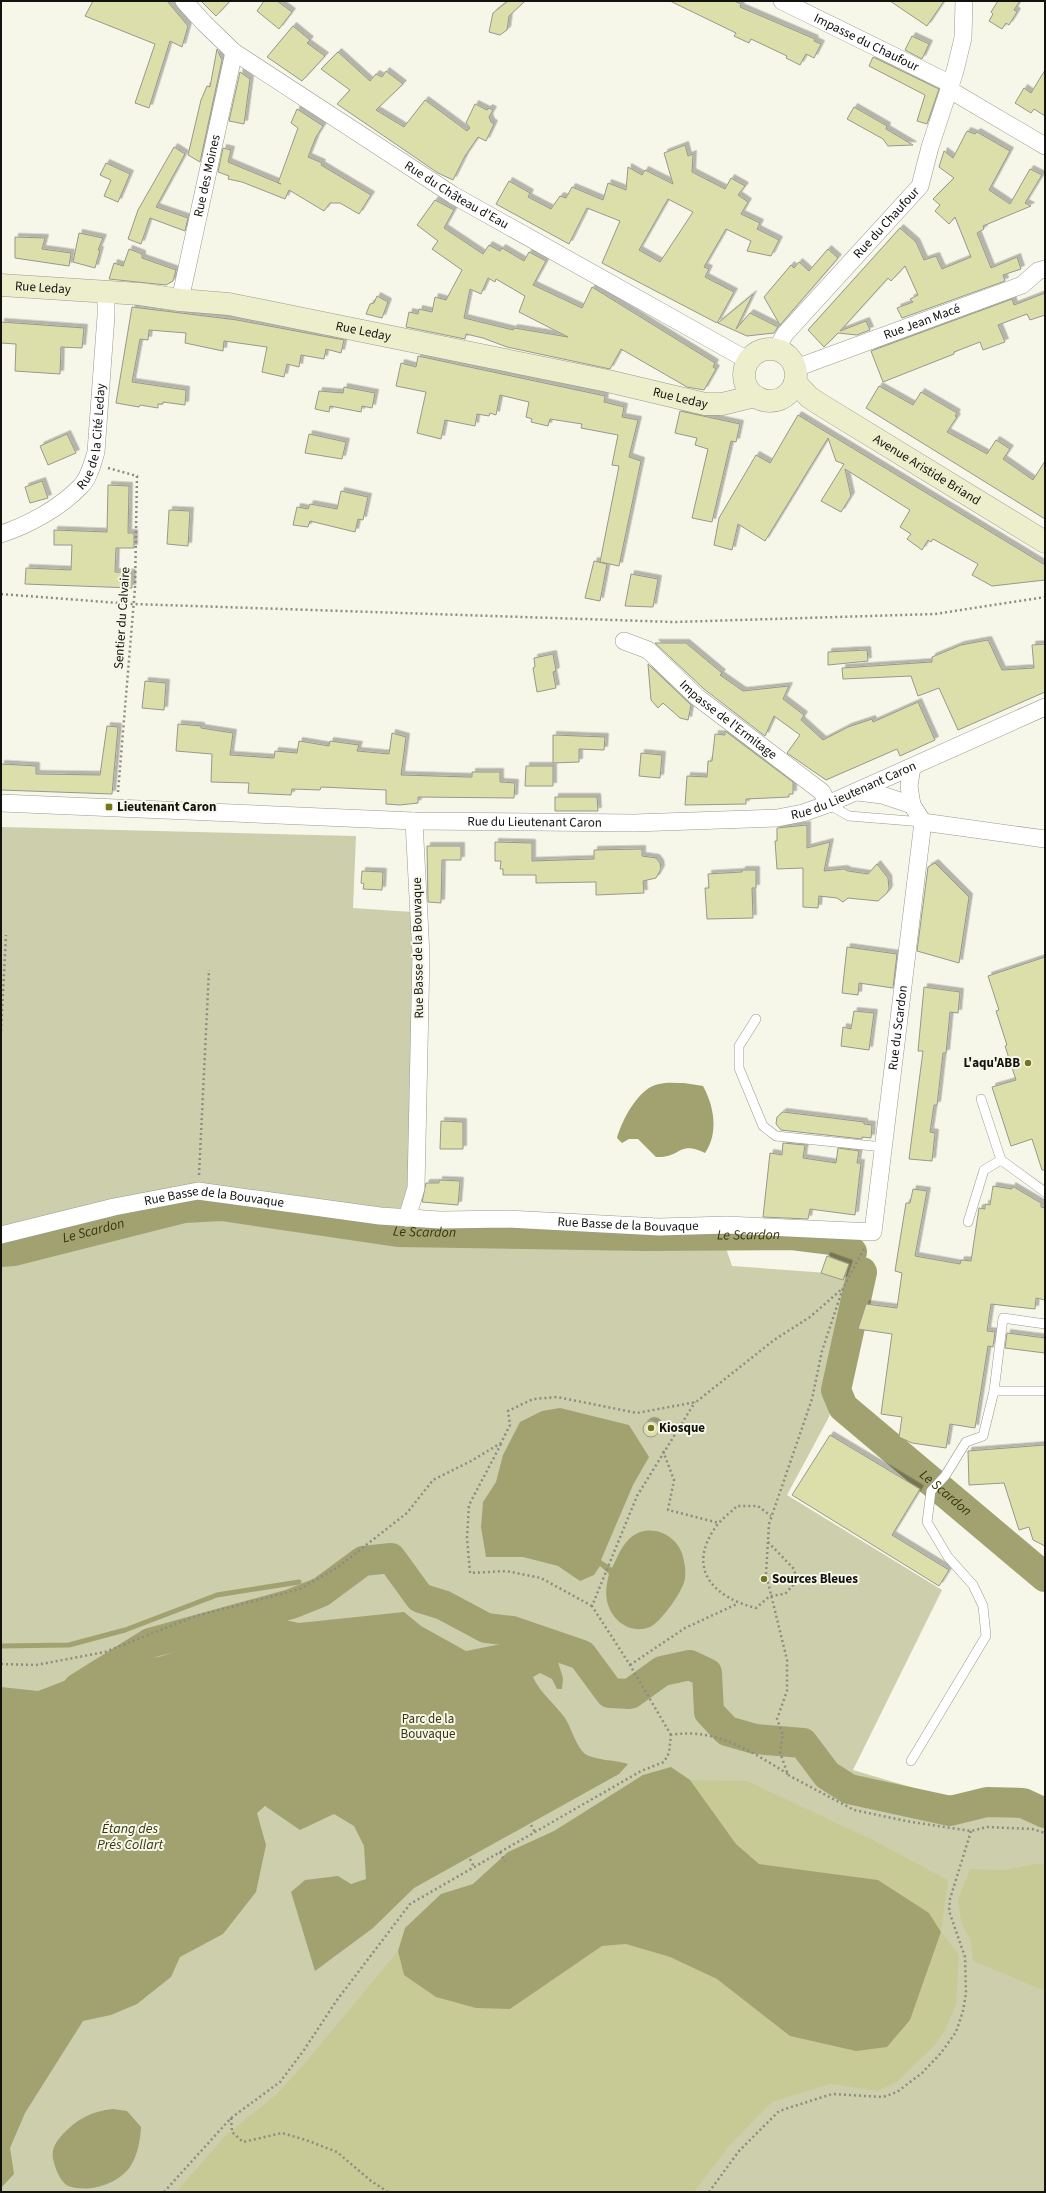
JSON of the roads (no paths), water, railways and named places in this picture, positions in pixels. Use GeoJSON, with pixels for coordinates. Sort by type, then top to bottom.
{"type":"FeatureCollection","features":[{"type":"Feature","properties":{"kind":"main road","name":"Rue Leday"},"geometry":{"type":"LineString","coordinates":[[1,285],[140,294],[180,300],[229,304],[608,381],[705,404],[722,404],[750,379]]}},
{"type":"Feature","properties":{"kind":"main road"},"geometry":{"type":"LineString","coordinates":[[776,350],[788,356],[798,385],[780,400],[773,401],[760,399],[750,379],[760,351],[776,350]]}},
{"type":"Feature","properties":{"kind":"main road","name":"Avenue Aristide Briand"},"geometry":{"type":"LineString","coordinates":[[798,385],[1045,542]]}},
{"type":"Feature","properties":{"kind":"street","name":"Rue du Château d'Eau"},"geometry":{"type":"LineString","coordinates":[[184,1],[234,52],[454,194],[750,379]]}},
{"type":"Feature","properties":{"kind":"street","name":"Impasse du Chaufour"},"geometry":{"type":"LineString","coordinates":[[782,1],[950,87],[1045,146]]}},
{"type":"Feature","properties":{"kind":"street","name":"Rue du Chaufour"},"geometry":{"type":"LineString","coordinates":[[776,350],[785,334],[920,186],[930,147],[950,87],[963,38],[964,1]]}},
{"type":"Feature","properties":{"kind":"street","name":"Rue des Moines"},"geometry":{"type":"LineString","coordinates":[[180,300],[234,52]]}},
{"type":"Feature","properties":{"kind":"street","name":"Rue Jean Macé"},"geometry":{"type":"LineString","coordinates":[[798,385],[1022,285],[1038,271],[1045,269]]}},
{"type":"Feature","properties":{"kind":"street","name":"Rue de la Cité Leday"},"geometry":{"type":"LineString","coordinates":[[1,534],[51,511],[82,485],[93,463],[96,452],[106,316],[106,292]]}},
{"type":"Feature","properties":{"kind":"street","name":"Impasse de l'Ermitage"},"geometry":{"type":"LineString","coordinates":[[624,641],[648,650],[697,697],[822,792],[828,804]]}},
{"type":"Feature","properties":{"kind":"street","name":"Rue du Lieutenant Caron"},"geometry":{"type":"LineString","coordinates":[[1,803],[414,821],[634,823],[777,818],[803,813],[828,804],[1045,707]]}},
{"type":"Feature","properties":{"kind":"street"},"geometry":{"type":"LineString","coordinates":[[912,767],[909,786],[912,805],[923,822],[1045,838]]}},
{"type":"Feature","properties":{"kind":"street"},"geometry":{"type":"LineString","coordinates":[[856,792],[882,794],[912,805]]}},
{"type":"Feature","properties":{"kind":"street","name":"Rue Basse de la Bouvaque"},"geometry":{"type":"LineString","coordinates":[[407,1218],[416,1188],[421,955],[414,821]]}},
{"type":"Feature","properties":{"kind":"street","name":"Rue du Scardon"},"geometry":{"type":"LineString","coordinates":[[873,1232],[923,822]]}},
{"type":"Feature","properties":{"kind":"street","name":"Rue Basse de la Bouvaque"},"geometry":{"type":"LineString","coordinates":[[1,1235],[114,1207],[198,1191],[407,1218],[440,1220],[507,1219],[659,1227],[727,1225],[873,1232]]}},
{"type":"Feature","properties":{"kind":"lane"},"geometry":{"type":"LineString","coordinates":[[828,804],[849,816],[923,822]]}},
{"type":"Feature","properties":{"kind":"lane"},"geometry":{"type":"LineString","coordinates":[[756,1019],[739,1046],[739,1068],[763,1126],[776,1136],[883,1147]]}},
{"type":"Feature","properties":{"kind":"lane"},"geometry":{"type":"LineString","coordinates":[[981,1099],[1001,1160],[1045,1192]]}},
{"type":"Feature","properties":{"kind":"lane"},"geometry":{"type":"LineString","coordinates":[[968,1222],[984,1170],[1001,1160]]}},
{"type":"Feature","properties":{"kind":"lane"},"geometry":{"type":"LineString","coordinates":[[911,1761],[986,1636],[983,1606],[972,1585],[948,1557],[927,1522],[931,1491],[945,1476],[966,1442],[983,1436],[994,1391],[1003,1318],[1045,1324]]}},
{"type":"Feature","properties":{"kind":"lane"},"geometry":{"type":"LineString","coordinates":[[994,1391],[1045,1391]]}},
{"type":"Feature","properties":{"kind":"water"},"geometry":{"type":"Polygon","coordinates":[[[684,1083],[703,1086],[710,1102],[713,1128],[712,1137],[705,1153],[690,1148],[664,1157],[656,1157],[638,1139],[629,1139],[622,1143],[617,1138],[632,1105],[645,1091],[652,1086],[659,1084],[684,1083]]]}},
{"type":"Feature","properties":{"kind":"water"},"geometry":{"type":"Polygon","coordinates":[[[560,1408],[629,1425],[649,1457],[633,1485],[601,1560],[612,1568],[626,1542],[637,1534],[645,1531],[661,1533],[669,1536],[675,1542],[683,1557],[685,1573],[684,1583],[666,1612],[655,1624],[650,1627],[635,1629],[622,1624],[617,1620],[609,1608],[606,1598],[606,1587],[609,1574],[600,1566],[594,1575],[580,1581],[558,1566],[523,1557],[486,1557],[481,1527],[483,1502],[496,1482],[503,1455],[520,1422],[542,1411],[560,1408]]]}},
{"type":"Feature","properties":{"kind":"water","name":"Étang des Prés Collart"},"geometry":{"type":"Polygon","coordinates":[[[404,1612],[421,1626],[466,1651],[511,1642],[557,1659],[563,1678],[562,1689],[557,1689],[552,1679],[540,1673],[533,1677],[536,1683],[565,1718],[581,1750],[587,1755],[598,1759],[628,1764],[619,1774],[414,1888],[373,1928],[315,1971],[291,1892],[305,1880],[338,1876],[351,1884],[366,1879],[364,1846],[354,1826],[334,1814],[300,1830],[265,1806],[257,1813],[266,1845],[256,1892],[223,1934],[180,1957],[171,1977],[137,2004],[111,2015],[83,2021],[25,2113],[10,2148],[14,2174],[1,2188],[1,1687],[38,1691],[85,1673],[162,1656],[216,1637],[280,1619],[299,1623],[404,1612]]]}},
{"type":"Feature","properties":{"kind":"water"},"geometry":{"type":"Polygon","coordinates":[[[671,1767],[690,1780],[736,1844],[759,1864],[878,1880],[929,1913],[941,1932],[910,2020],[887,2047],[856,2051],[790,2036],[717,1979],[670,1957],[626,1944],[602,1946],[510,2009],[476,2008],[436,1997],[404,1975],[398,1951],[405,1928],[441,1894],[473,1884],[508,1852],[554,1831],[643,1775],[671,1767]]]}},
{"type":"Feature","properties":{"kind":"water"},"geometry":{"type":"Polygon","coordinates":[[[113,2109],[127,2111],[141,2127],[138,2148],[130,2167],[118,2179],[102,2186],[84,2189],[68,2186],[60,2178],[53,2161],[53,2149],[55,2145],[63,2134],[79,2120],[98,2112],[113,2109]]]}},
{"type":"Feature","properties":{"kind":"waterway","name":"Le Scardon"},"geometry":{"type":"LineString","coordinates":[[1,1252],[14,1251],[184,1208],[222,1206],[398,1232],[645,1236],[792,1235],[832,1240],[852,1252]]}},
{"type":"Feature","properties":{"kind":"waterway","name":"Le Scardon"},"geometry":{"type":"LineString","coordinates":[[862,1272],[836,1390],[843,1407],[1045,1577]]}},
{"type":"Feature","properties":{"kind":"waterway"},"geometry":{"type":"LineString","coordinates":[[78,1688],[150,1643],[291,1604],[321,1592],[363,1561],[391,1558],[420,1598],[443,1605],[486,1628],[512,1631],[582,1655],[610,1693],[630,1694],[662,1671],[690,1665],[707,1673],[709,1712],[727,1731],[755,1739],[803,1743],[827,1775],[849,1789],[950,1811],[987,1802],[1023,1803],[1045,1813]]}},
{"type":"Feature","properties":{"kind":"waterway"},"geometry":{"type":"LineString","coordinates":[[1,1646],[69,1645],[125,1630],[217,1595],[299,1582]]}},
{"type":"Feature","properties":{"kind":"waterway"},"geometry":{"type":"LineString","coordinates":[[315,1589],[321,1592]]}},
{"type":"Feature","properties":{"kind":"place","name":"Lieutenant Caron"},"geometry":{"type":"Point","coordinates":[109,807]}},
{"type":"Feature","properties":{"kind":"place","name":"L'aqu'ABB"},"geometry":{"type":"Point","coordinates":[1028,1063]}},
{"type":"Feature","properties":{"kind":"place","name":"Kiosque"},"geometry":{"type":"Point","coordinates":[651,1428]}},
{"type":"Feature","properties":{"kind":"place","name":"Sources Bleues"},"geometry":{"type":"Point","coordinates":[764,1579]}},
{"type":"Feature","properties":{"kind":"park label","name":"Parc de la Bouvaque"},"geometry":{"type":"Point","coordinates":[428,1726]}}]}
